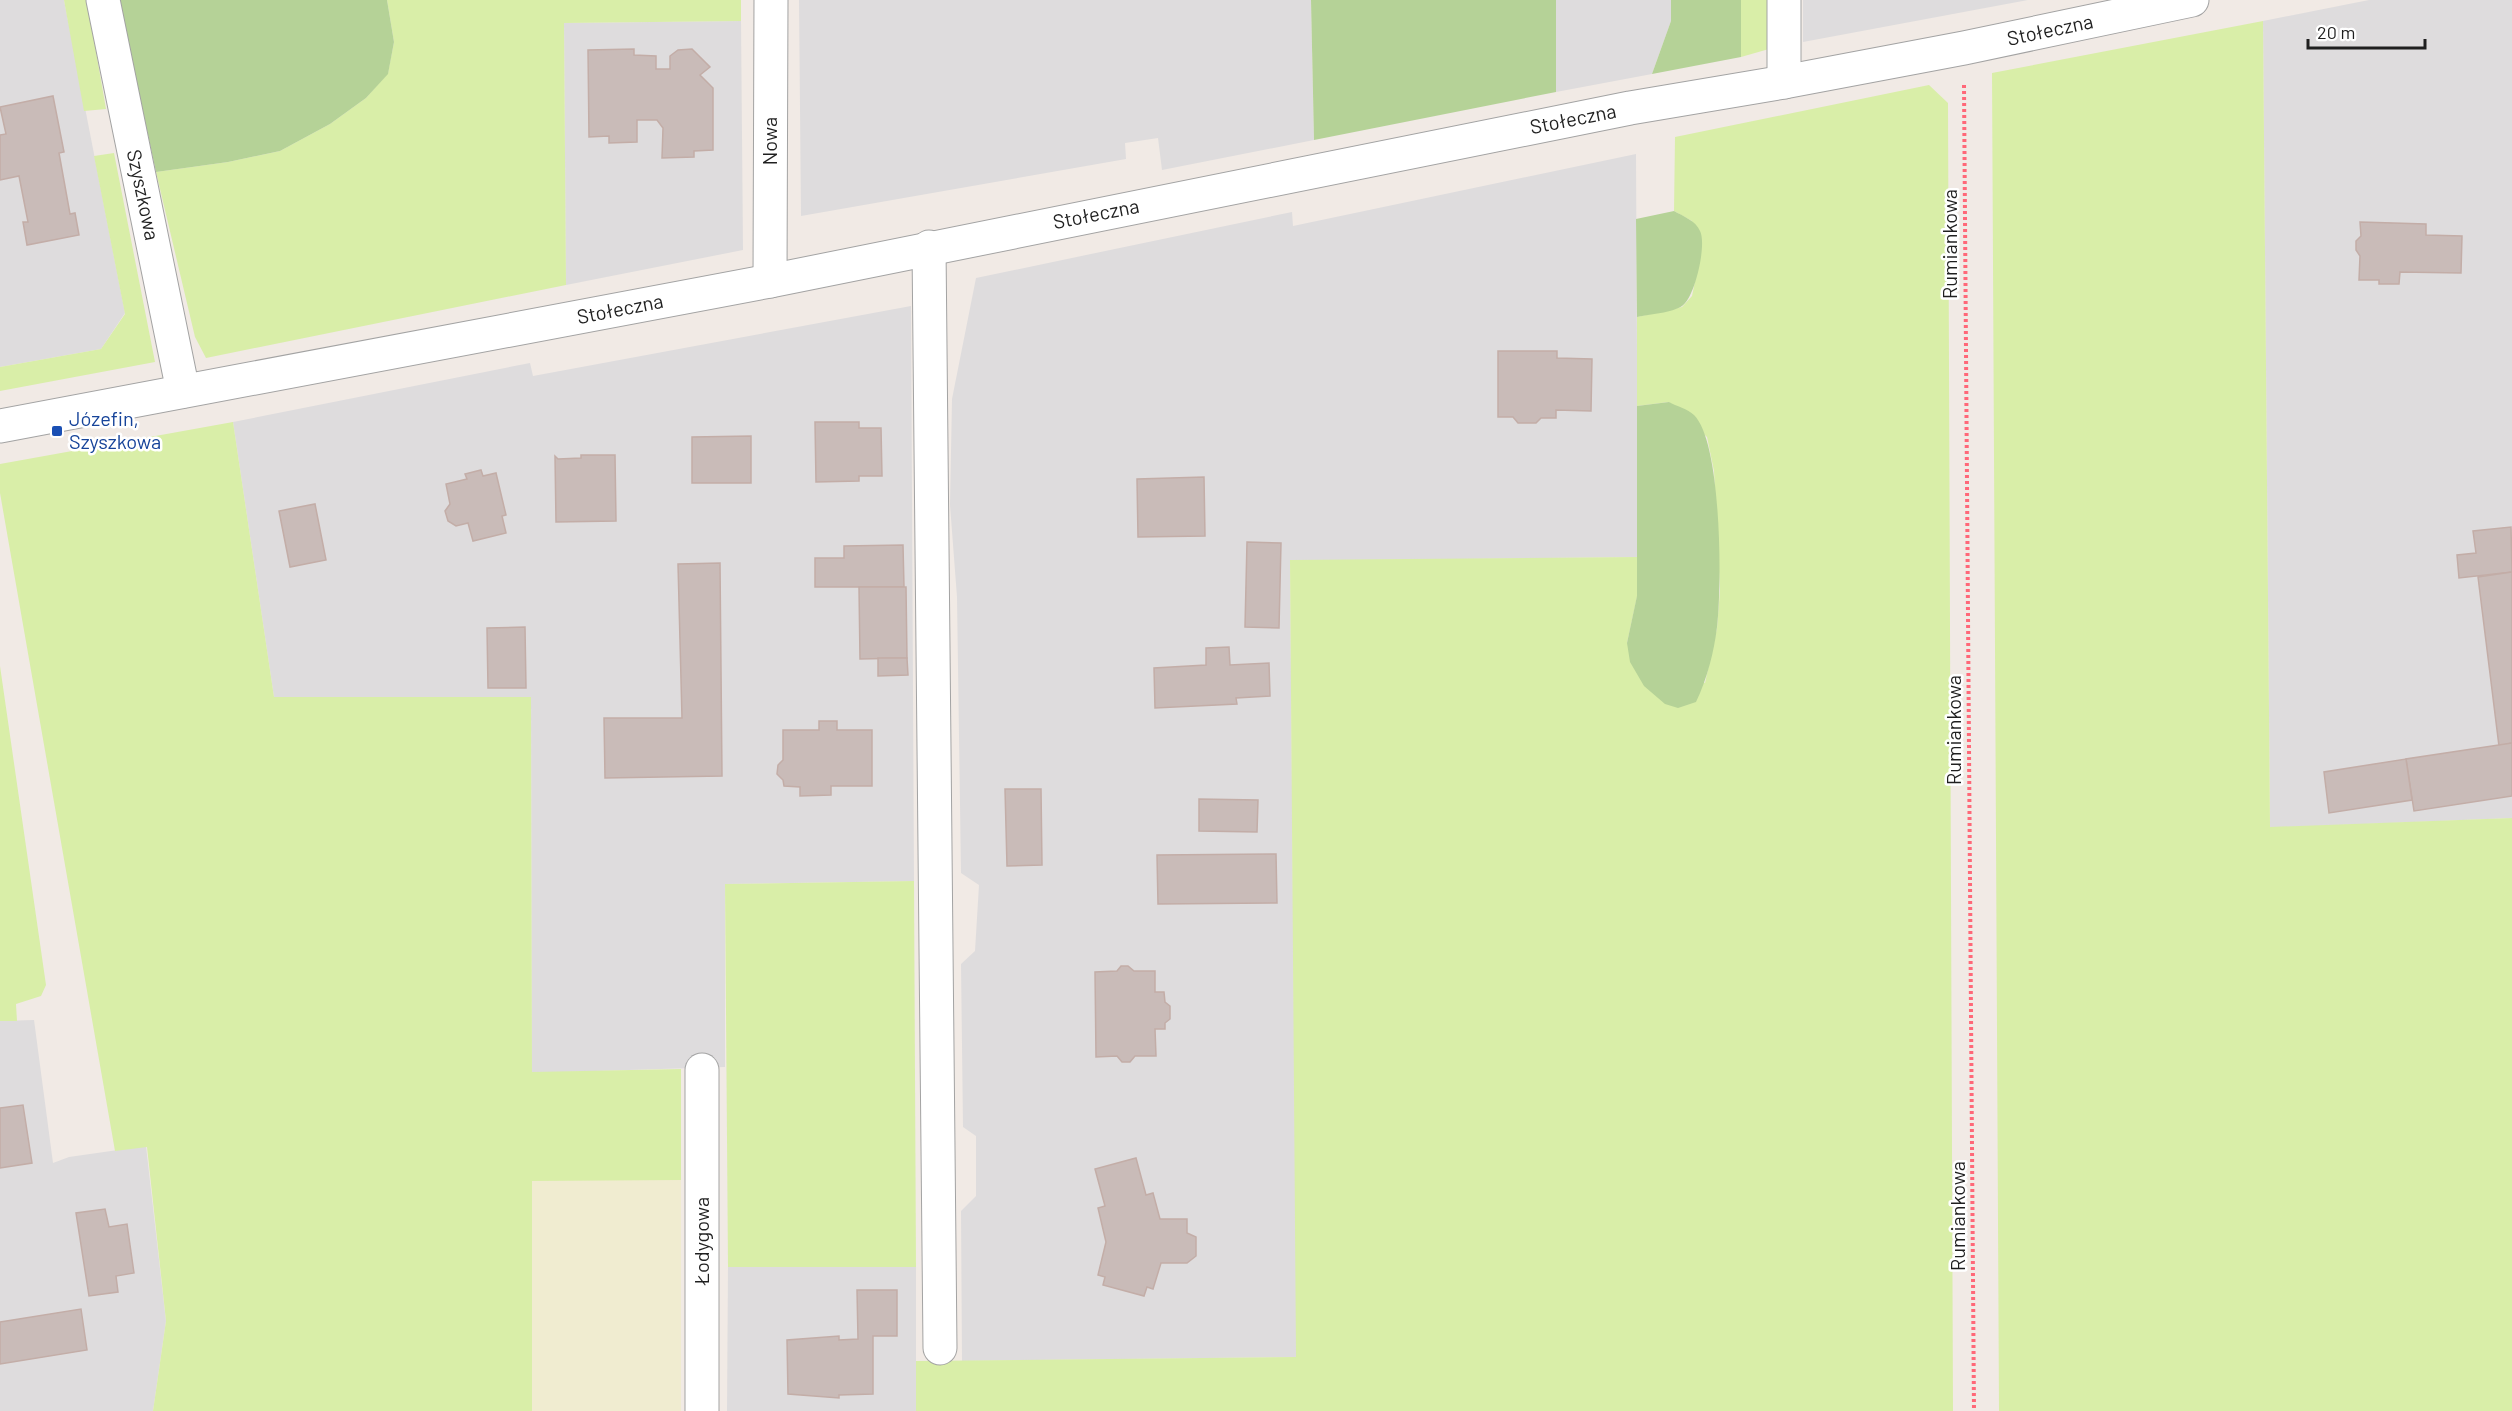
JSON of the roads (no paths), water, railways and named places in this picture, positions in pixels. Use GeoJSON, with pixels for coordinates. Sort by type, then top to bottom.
{"type":"FeatureCollection","features":[{"type":"Feature","properties":{"kind":"street","name":"Szyszkowa"},"geometry":{"type":"LineString","coordinates":[[103,0],[183,391]]}},
{"type":"Feature","properties":{"kind":"street","name":"Nowa"},"geometry":{"type":"LineString","coordinates":[[770,281],[771,0]]}},
{"type":"Feature","properties":{"kind":"street"},"geometry":{"type":"LineString","coordinates":[[1784,0],[1784,82]]}},
{"type":"Feature","properties":{"kind":"street","name":"Stołeczna"},"geometry":{"type":"LineString","coordinates":[[0,426],[770,281],[929,247],[1619,110],[1964,48],[2192,0]]}},
{"type":"Feature","properties":{"kind":"street"},"geometry":{"type":"LineString","coordinates":[[929,247],[940,1348]]}},
{"type":"Feature","properties":{"kind":"street","name":"Łodygowa"},"geometry":{"type":"LineString","coordinates":[[702,1070],[702,1411]]}},
{"type":"Feature","properties":{"kind":"place","name":"Józefin, Szyszkowa"},"geometry":{"type":"Point","coordinates":[57,431]}}]}
